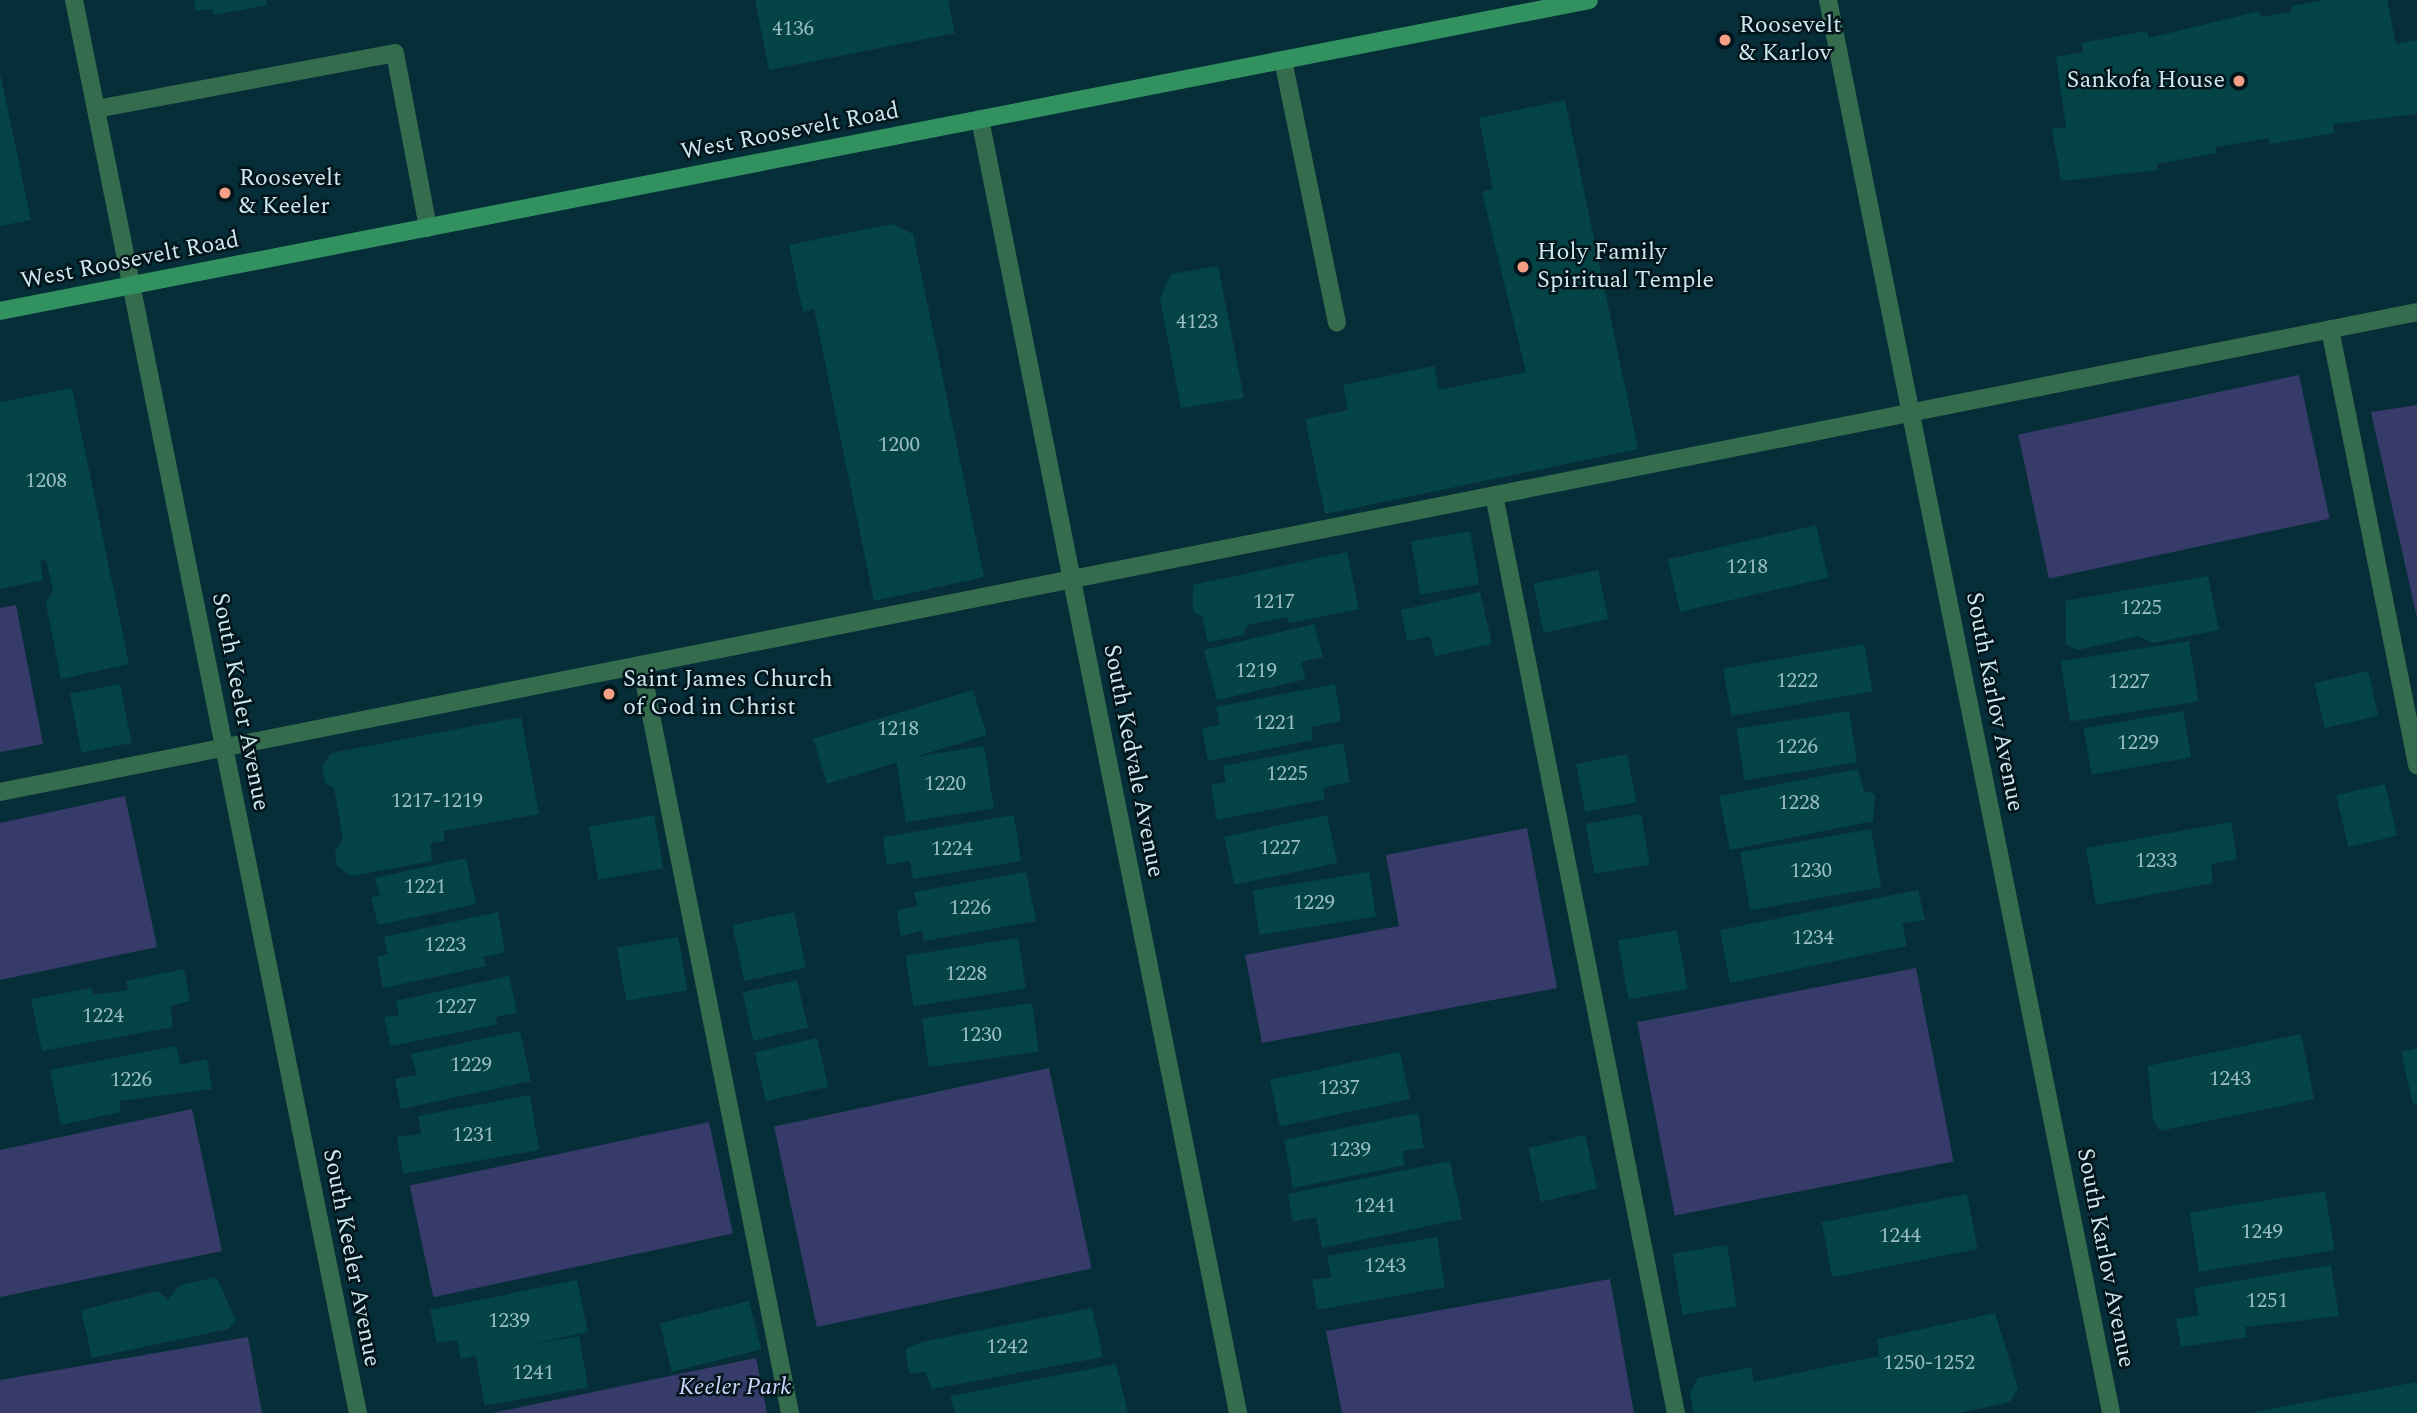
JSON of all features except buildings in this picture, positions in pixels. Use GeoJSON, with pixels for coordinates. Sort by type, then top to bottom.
{"type":"FeatureCollection","features":[{"type":"Feature","properties":{"kind":"main road","name":"West Roosevelt Road"},"geometry":{"type":"LineString","coordinates":[[0,311],[1589,0]]}},
{"type":"Feature","properties":{"kind":"street","name":"South Keeler Avenue"},"geometry":{"type":"LineString","coordinates":[[74,0],[358,1413]]}},
{"type":"Feature","properties":{"kind":"street","name":"South Karlov Avenue"},"geometry":{"type":"LineString","coordinates":[[1828,0],[2110,1413]]}},
{"type":"Feature","properties":{"kind":"street"},"geometry":{"type":"LineString","coordinates":[[96,109],[395,53],[428,228]]}},
{"type":"Feature","properties":{"kind":"street"},"geometry":{"type":"LineString","coordinates":[[1283,60],[1337,323]]}},
{"type":"Feature","properties":{"kind":"street","name":"South Kedvale Avenue"},"geometry":{"type":"LineString","coordinates":[[980,119],[1238,1413]]}},
{"type":"Feature","properties":{"kind":"street"},"geometry":{"type":"LineString","coordinates":[[0,792],[2417,312]]}},
{"type":"Feature","properties":{"kind":"street"},"geometry":{"type":"LineString","coordinates":[[2330,329],[2417,765]]}},
{"type":"Feature","properties":{"kind":"street"},"geometry":{"type":"LineString","coordinates":[[1494,495],[1676,1413]]}},
{"type":"Feature","properties":{"kind":"street"},"geometry":{"type":"LineString","coordinates":[[640,665],[790,1413]]}},
{"type":"Feature","properties":{"kind":"green space"},"geometry":{"type":"Polygon","coordinates":[[[2299,375],[2330,519],[2049,578],[2018,435],[2299,375]]]}},
{"type":"Feature","properties":{"kind":"green space"},"geometry":{"type":"Polygon","coordinates":[[[2417,405],[2417,618],[2371,412],[2417,405]]]}},
{"type":"Feature","properties":{"kind":"green space"},"geometry":{"type":"Polygon","coordinates":[[[16,605],[43,744],[0,752],[0,608],[16,605]]]}},
{"type":"Feature","properties":{"kind":"green space"},"geometry":{"type":"Polygon","coordinates":[[[125,796],[157,947],[0,980],[0,823],[125,796]]]}},
{"type":"Feature","properties":{"kind":"green space"},"geometry":{"type":"Polygon","coordinates":[[[1527,828],[1557,988],[1262,1043],[1245,955],[1399,926],[1386,855],[1527,828]]]}},
{"type":"Feature","properties":{"kind":"green space"},"geometry":{"type":"Polygon","coordinates":[[[1916,968],[1954,1161],[1675,1216],[1637,1022],[1916,968]]]}},
{"type":"Feature","properties":{"kind":"green space"},"geometry":{"type":"Polygon","coordinates":[[[1049,1068],[1092,1269],[817,1327],[774,1126],[1049,1068]]]}},
{"type":"Feature","properties":{"kind":"green space"},"geometry":{"type":"Polygon","coordinates":[[[192,1109],[222,1251],[0,1297],[0,1150],[192,1109]]]}},
{"type":"Feature","properties":{"kind":"green space"},"geometry":{"type":"Polygon","coordinates":[[[709,1122],[733,1234],[433,1297],[410,1186],[709,1122]]]}},
{"type":"Feature","properties":{"kind":"green space"},"geometry":{"type":"Polygon","coordinates":[[[1610,1279],[1634,1413],[1342,1413],[1326,1331],[1610,1279]]]}},
{"type":"Feature","properties":{"kind":"green space"},"geometry":{"type":"Polygon","coordinates":[[[248,1337],[262,1413],[0,1413],[0,1380],[248,1337]]]}},
{"type":"Feature","properties":{"kind":"green space","name":"Keeler Park"},"geometry":{"type":"Polygon","coordinates":[[[756,1358],[767,1413],[492,1413],[756,1358]]]}},
{"type":"Feature","properties":{"kind":"place","name":"Roosevelt & Karlov"},"geometry":{"type":"Point","coordinates":[1725,40]}},
{"type":"Feature","properties":{"kind":"place","name":"Sankofa House"},"geometry":{"type":"Point","coordinates":[2239,81]}},
{"type":"Feature","properties":{"kind":"place","name":"Roosevelt & Keeler"},"geometry":{"type":"Point","coordinates":[225,193]}},
{"type":"Feature","properties":{"kind":"place","name":"Holy Family Spiritual Temple"},"geometry":{"type":"Point","coordinates":[1523,267]}},
{"type":"Feature","properties":{"kind":"place","name":"Saint James Church of God in Christ"},"geometry":{"type":"Point","coordinates":[609,694]}}]}
